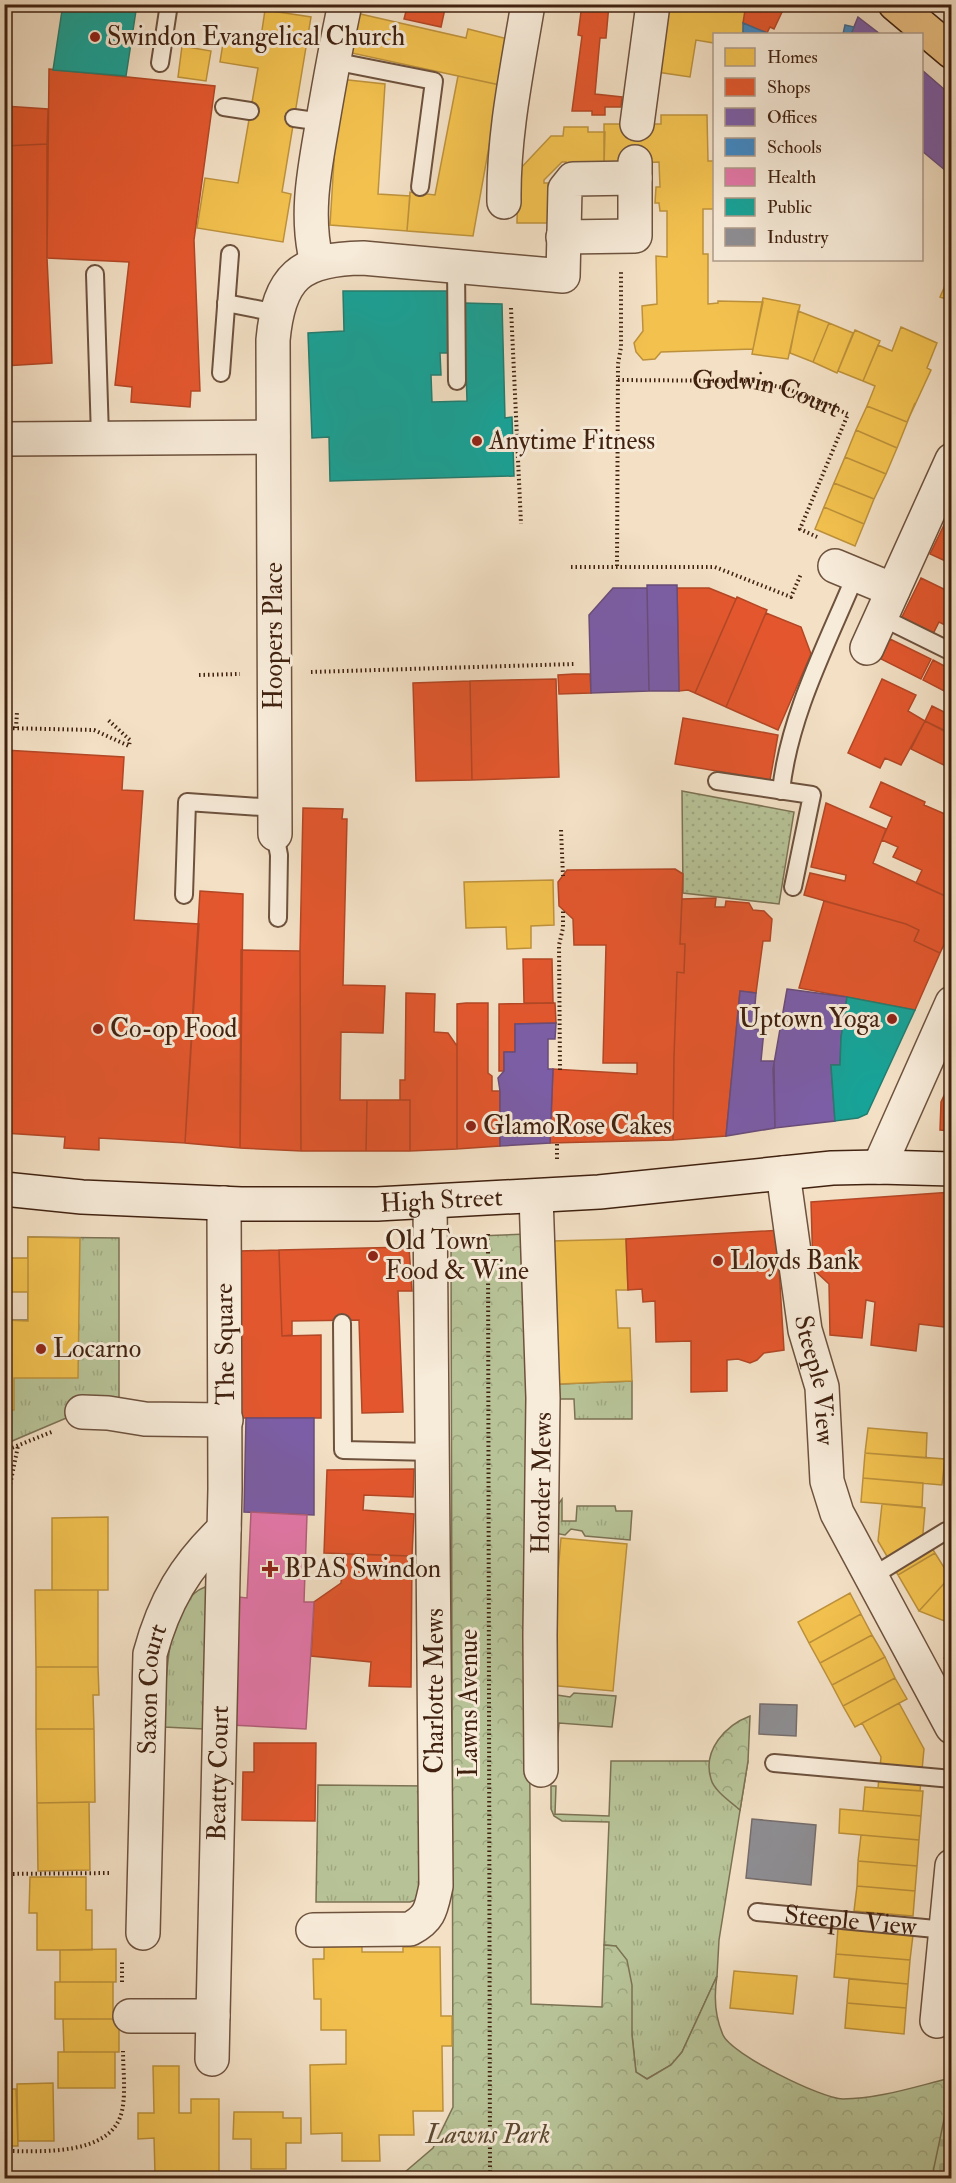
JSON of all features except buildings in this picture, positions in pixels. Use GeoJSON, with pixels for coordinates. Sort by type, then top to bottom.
{"type":"FeatureCollection","features":[{"type":"Feature","properties":{"kind":"main road"},"geometry":{"type":"LineString","coordinates":[[907,8],[951,52]]}},
{"type":"Feature","properties":{"kind":"street"},"geometry":{"type":"LineString","coordinates":[[504,202],[507,138],[528,4]]}},
{"type":"Feature","properties":{"kind":"street"},"geometry":{"type":"LineString","coordinates":[[637,124],[653,4]]}},
{"type":"Feature","properties":{"kind":"street"},"geometry":{"type":"LineString","coordinates":[[316,263],[310,217],[312,188],[308,120],[339,33]]}},
{"type":"Feature","properties":{"kind":"street"},"geometry":{"type":"LineString","coordinates":[[509,271],[563,276],[563,237],[565,189],[568,183],[573,179],[635,170],[635,236],[563,237]]}},
{"type":"Feature","properties":{"kind":"street","name":"Hoopers Place"},"geometry":{"type":"LineString","coordinates":[[275,821],[273,340],[282,298],[299,272],[316,263],[338,258],[363,258],[509,271]]}},
{"type":"Feature","properties":{"kind":"street"},"geometry":{"type":"LineString","coordinates":[[4,439],[273,437]]}},
{"type":"Feature","properties":{"kind":"street"},"geometry":{"type":"LineString","coordinates":[[867,648],[951,460]]}},
{"type":"Feature","properties":{"kind":"street"},"geometry":{"type":"LineString","coordinates":[[828,563],[887,604]]}},
{"type":"Feature","properties":{"kind":"street"},"geometry":{"type":"LineString","coordinates":[[879,1167],[951,1003]]}},
{"type":"Feature","properties":{"kind":"street","name":"High Street"},"geometry":{"type":"LineString","coordinates":[[4,1189],[73,1197],[305,1205],[430,1202],[536,1196],[663,1186],[832,1168],[951,1169]]}},
{"type":"Feature","properties":{"kind":"street","name":"Steeple View"},"geometry":{"type":"LineString","coordinates":[[783,1173],[805,1330],[822,1387],[827,1481],[837,1513],[951,1727]]}},
{"type":"Feature","properties":{"kind":"street","name":"Horder Mews"},"geometry":{"type":"LineString","coordinates":[[536,1196],[543,1398],[541,1770]]}},
{"type":"Feature","properties":{"kind":"street","name":"Charlotte Mews"},"geometry":{"type":"LineString","coordinates":[[313,1930],[410,1929],[424,1922],[432,1905],[436,1886],[434,1452],[430,1202]]}},
{"type":"Feature","properties":{"kind":"street","name":"The Square"},"geometry":{"type":"LineString","coordinates":[[71,1420],[108,1413],[162,1420],[226,1420],[224,1203]]}},
{"type":"Feature","properties":{"kind":"street","name":"Beatty Court"},"geometry":{"type":"LineString","coordinates":[[212,2059],[226,1420]]}},
{"type":"Feature","properties":{"kind":"street","name":"Saxon Court"},"geometry":{"type":"LineString","coordinates":[[143,1933],[150,1654],[158,1623],[172,1593],[202,1549],[224,1529]]}},
{"type":"Feature","properties":{"kind":"street","name":"Steeple View"},"geometry":{"type":"LineString","coordinates":[[937,2021],[951,1866]]}},
{"type":"Feature","properties":{"kind":"street"},"geometry":{"type":"LineString","coordinates":[[130,2016],[213,2016]]}},
{"type":"Feature","properties":{"kind":"lane"},"geometry":{"type":"LineString","coordinates":[[160,63],[169,4]]}},
{"type":"Feature","properties":{"kind":"lane"},"geometry":{"type":"LineString","coordinates":[[339,33],[434,81],[420,187]]}},
{"type":"Feature","properties":{"kind":"lane"},"geometry":{"type":"LineString","coordinates":[[225,107],[250,111]]}},
{"type":"Feature","properties":{"kind":"lane"},"geometry":{"type":"LineString","coordinates":[[221,373],[230,254]]}},
{"type":"Feature","properties":{"kind":"lane"},"geometry":{"type":"LineString","coordinates":[[456,266],[457,381]]}},
{"type":"Feature","properties":{"kind":"lane"},"geometry":{"type":"LineString","coordinates":[[95,274],[100,437]]}},
{"type":"Feature","properties":{"kind":"lane"},"geometry":{"type":"LineString","coordinates":[[226,303],[277,313]]}},
{"type":"Feature","properties":{"kind":"lane"},"geometry":{"type":"LineString","coordinates":[[781,791],[783,766],[828,563]]}},
{"type":"Feature","properties":{"kind":"lane"},"geometry":{"type":"LineString","coordinates":[[887,604],[951,652]]}},
{"type":"Feature","properties":{"kind":"lane"},"geometry":{"type":"LineString","coordinates":[[717,781],[812,795],[793,887]]}},
{"type":"Feature","properties":{"kind":"lane"},"geometry":{"type":"LineString","coordinates":[[184,895],[187,802],[275,821],[279,855],[278,918]]}},
{"type":"Feature","properties":{"kind":"lane"},"geometry":{"type":"LineString","coordinates":[[342,1323],[343,1449],[434,1452]]}},
{"type":"Feature","properties":{"kind":"lane"},"geometry":{"type":"LineString","coordinates":[[871,1577],[951,1530]]}},
{"type":"Feature","properties":{"kind":"lane"},"geometry":{"type":"LineString","coordinates":[[774,1763],[951,1779]]}},
{"type":"Feature","properties":{"kind":"lane","name":"Steeple View"},"geometry":{"type":"LineString","coordinates":[[757,1912],[946,1930]]}},
{"type":"Feature","properties":{"kind":"path"},"geometry":{"type":"LineString","coordinates":[[617,566],[621,237]]}},
{"type":"Feature","properties":{"kind":"path"},"geometry":{"type":"LineString","coordinates":[[509,271],[521,524]]}},
{"type":"Feature","properties":{"kind":"path","name":"Godwin Court"},"geometry":{"type":"LineString","coordinates":[[618,380],[754,381],[788,390],[848,414],[800,529],[817,536],[828,563]]}},
{"type":"Feature","properties":{"kind":"path"},"geometry":{"type":"LineString","coordinates":[[571,567],[715,567],[791,597],[828,563]]}},
{"type":"Feature","properties":{"kind":"path"},"geometry":{"type":"LineString","coordinates":[[275,673],[574,664]]}},
{"type":"Feature","properties":{"kind":"path"},"geometry":{"type":"LineString","coordinates":[[16,728],[17,712]]}},
{"type":"Feature","properties":{"kind":"path"},"geometry":{"type":"LineString","coordinates":[[4,728],[94,730],[129,746],[129,740],[107,719]]}},
{"type":"Feature","properties":{"kind":"path"},"geometry":{"type":"LineString","coordinates":[[561,830],[563,876]]}},
{"type":"Feature","properties":{"kind":"path"},"geometry":{"type":"LineString","coordinates":[[560,1070],[560,945],[563,910]]}},
{"type":"Feature","properties":{"kind":"path","name":"Lawns Avenue"},"geometry":{"type":"LineString","coordinates":[[487,1228],[490,2178]]}},
{"type":"Feature","properties":{"kind":"path"},"geometry":{"type":"LineString","coordinates":[[4,1451],[71,1420]]}},
{"type":"Feature","properties":{"kind":"path"},"geometry":{"type":"LineString","coordinates":[[4,1533],[8,1495],[18,1446]]}},
{"type":"Feature","properties":{"kind":"path"},"geometry":{"type":"LineString","coordinates":[[4,1874],[144,1873]]}},
{"type":"Feature","properties":{"kind":"path"},"geometry":{"type":"LineString","coordinates":[[4,2151],[72,2149],[94,2143],[112,2130],[122,2112],[122,2016],[130,2016]]}},
{"type":"Feature","properties":{"kind":"green space"},"geometry":{"type":"Polygon","coordinates":[[[682,791],[794,812],[779,904],[683,893],[682,791]]]}},
{"type":"Feature","properties":{"kind":"green space","name":"Lawns Park"},"geometry":{"type":"Polygon","coordinates":[[[527,1234],[531,2004],[602,2007],[604,1945],[616,1946],[627,1960],[632,1985],[632,2035],[636,2072],[647,2079],[671,2065],[682,2052],[717,1976],[716,2006],[723,2035],[742,2053],[798,2084],[843,2099],[884,2094],[951,2078],[951,2104],[947,2110],[951,2111],[951,2178],[398,2178],[433,2148],[453,2107],[451,1237],[527,1234]]]}},
{"type":"Feature","properties":{"kind":"green space"},"geometry":{"type":"Polygon","coordinates":[[[28,1237],[119,1238],[119,1406],[71,1416],[5,1444],[5,1320],[28,1320],[28,1237]]]}},
{"type":"Feature","properties":{"kind":"green space"},"geometry":{"type":"Polygon","coordinates":[[[632,1381],[632,1419],[575,1419],[574,1399],[560,1399],[559,1384],[632,1381]]]}},
{"type":"Feature","properties":{"kind":"green space"},"geometry":{"type":"Polygon","coordinates":[[[562,1499],[562,1521],[576,1521],[577,1506],[615,1506],[616,1511],[632,1511],[630,1540],[585,1536],[582,1531],[571,1529],[565,1535],[554,1533],[557,1506],[562,1499]]]}},
{"type":"Feature","properties":{"kind":"green space"},"geometry":{"type":"Polygon","coordinates":[[[205,1587],[208,1595],[204,1729],[164,1727],[169,1649],[174,1629],[181,1610],[191,1596],[205,1587]]]}},
{"type":"Feature","properties":{"kind":"green space"},"geometry":{"type":"Polygon","coordinates":[[[554,1690],[557,1695],[570,1697],[574,1693],[616,1696],[612,1727],[559,1723],[557,1750],[554,1690]]]}},
{"type":"Feature","properties":{"kind":"green space"},"geometry":{"type":"Polygon","coordinates":[[[750,1716],[748,1761],[740,1810],[723,1796],[713,1783],[709,1768],[710,1758],[718,1740],[725,1732],[750,1716]]]}},
{"type":"Feature","properties":{"kind":"green space"},"geometry":{"type":"Polygon","coordinates":[[[611,1761],[748,1761],[719,1940],[717,1976],[682,2052],[671,2065],[647,2079],[636,2073],[632,2035],[616,1946],[604,1945],[609,1822],[562,1821],[554,1816],[551,1809],[551,1786],[556,1786],[555,1814],[609,1816],[611,1761]]]}},
{"type":"Feature","properties":{"kind":"green space"},"geometry":{"type":"Polygon","coordinates":[[[318,1785],[427,1786],[421,1898],[410,1902],[316,1902],[318,1785]]]}},
{"type":"Feature","properties":{"kind":"green space"},"geometry":{"type":"Polygon","coordinates":[[[951,2104],[951,2173],[933,2172],[946,2110],[951,2104]]]}},
{"type":"Feature","properties":{"kind":"green space"},"geometry":{"type":"Polygon","coordinates":[[[5,2174],[126,2178],[5,2178],[5,2174]]]}},
{"type":"Feature","properties":{"kind":"place","name":"Swindon Evangelical Church"},"geometry":{"type":"Point","coordinates":[95,37]}},
{"type":"Feature","properties":{"kind":"place","name":"Anytime Fitness"},"geometry":{"type":"Point","coordinates":[477,441]}},
{"type":"Feature","properties":{"kind":"place","name":"Uptown Yoga"},"geometry":{"type":"Point","coordinates":[892,1019]}},
{"type":"Feature","properties":{"kind":"place","name":"Co-op Food"},"geometry":{"type":"Point","coordinates":[98,1029]}},
{"type":"Feature","properties":{"kind":"place","name":"GlamoRose Cakes"},"geometry":{"type":"Point","coordinates":[471,1126]}},
{"type":"Feature","properties":{"kind":"place","name":"Old Town Food & Wine"},"geometry":{"type":"Point","coordinates":[373,1256]}},
{"type":"Feature","properties":{"kind":"place","name":"Lloyds Bank"},"geometry":{"type":"Point","coordinates":[718,1261]}},
{"type":"Feature","properties":{"kind":"place","name":"Locarno"},"geometry":{"type":"Point","coordinates":[41,1349]}},
{"type":"Feature","properties":{"kind":"place","name":"BPAS Swindon"},"geometry":{"type":"Point","coordinates":[270,1569]}}]}
